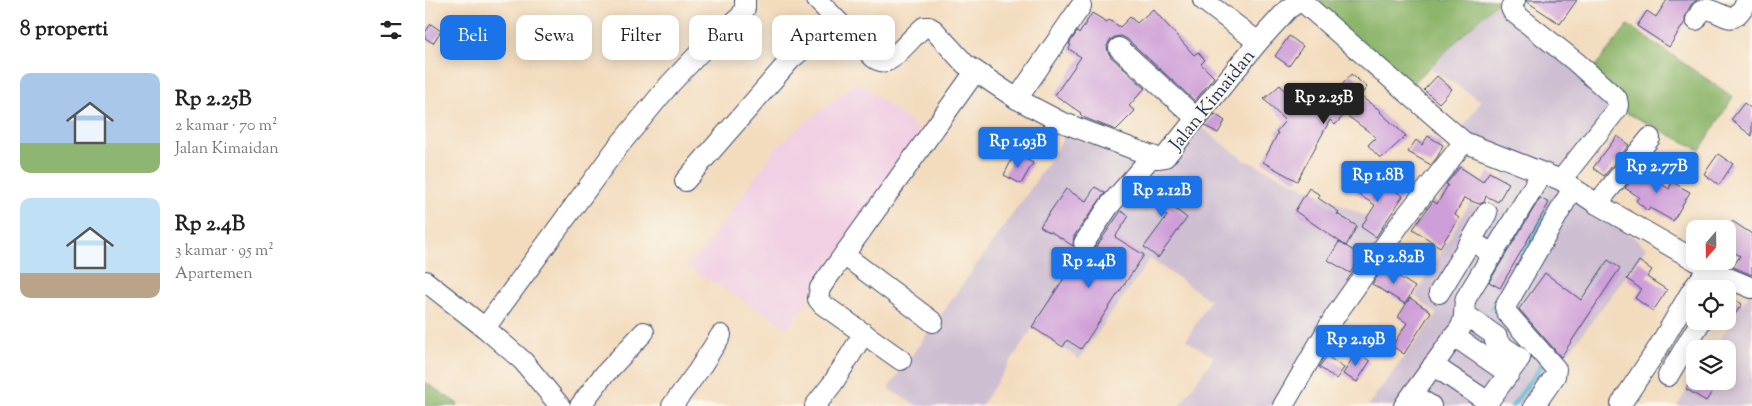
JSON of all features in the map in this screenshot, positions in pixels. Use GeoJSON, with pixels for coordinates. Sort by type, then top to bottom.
{"type":"FeatureCollection","features":[{"type":"Feature","properties":{"kind":"street"},"geometry":{"type":"LineString","coordinates":[[485,328],[616,149],[706,46],[741,16],[745,8],[745,0]]}},
{"type":"Feature","properties":{"kind":"street","name":"Jalan Kimaidan"},"geometry":{"type":"LineString","coordinates":[[817,0],[831,15]]}},
{"type":"Feature","properties":{"kind":"street"},"geometry":{"type":"LineString","coordinates":[[1203,0],[1258,42]]}},
{"type":"Feature","properties":{"kind":"street"},"geometry":{"type":"LineString","coordinates":[[1515,0],[1511,8],[1513,12],[1576,62],[1617,99],[1618,105],[1617,110],[1567,184],[1505,307],[1507,313],[1556,369],[1555,376],[1534,406]]}},
{"type":"Feature","properties":{"kind":"street"},"geometry":{"type":"LineString","coordinates":[[1696,20],[1701,11],[1707,9],[1726,17],[1734,18],[1748,0]]}},
{"type":"Feature","properties":{"kind":"street","name":"Jalan Kimaidan"},"geometry":{"type":"LineString","coordinates":[[895,54],[917,32],[924,27],[929,27],[965,64],[1017,99],[1059,121],[1158,158],[1165,157],[1258,42],[1291,5],[1302,1],[1464,142],[1567,184],[1597,204],[1686,255]]}},
{"type":"Feature","properties":{"kind":"street"},"geometry":{"type":"LineString","coordinates":[[1017,99],[1081,6]]}},
{"type":"Feature","properties":{"kind":"street"},"geometry":{"type":"LineString","coordinates":[[1119,48],[1196,118]]}},
{"type":"Feature","properties":{"kind":"street"},"geometry":{"type":"LineString","coordinates":[[685,181],[789,60]]}},
{"type":"Feature","properties":{"kind":"street"},"geometry":{"type":"LineString","coordinates":[[901,360],[822,304],[818,299],[820,288],[975,72]]}},
{"type":"Feature","properties":{"kind":"street"},"geometry":{"type":"LineString","coordinates":[[1597,204],[1651,138]]}},
{"type":"Feature","properties":{"kind":"street"},"geometry":{"type":"LineString","coordinates":[[1283,406],[1335,316],[1402,221],[1464,142]]}},
{"type":"Feature","properties":{"kind":"street"},"geometry":{"type":"LineString","coordinates":[[1085,243],[1109,206],[1152,156]]}},
{"type":"Feature","properties":{"kind":"street"},"geometry":{"type":"LineString","coordinates":[[1431,406],[1409,400],[1461,327],[1466,315],[1464,304],[1466,298],[1542,173]]}},
{"type":"Feature","properties":{"kind":"street"},"geometry":{"type":"LineString","coordinates":[[1439,293],[1487,213]]}},
{"type":"Feature","properties":{"kind":"street"},"geometry":{"type":"LineString","coordinates":[[1471,241],[1493,254]]}},
{"type":"Feature","properties":{"kind":"street"},"geometry":{"type":"LineString","coordinates":[[844,255],[933,322]]}},
{"type":"Feature","properties":{"kind":"street"},"geometry":{"type":"LineString","coordinates":[[1621,404],[1658,348],[1692,290],[1698,270]]}},
{"type":"Feature","properties":{"kind":"street","name":"Jalan Kimaidan"},"geometry":{"type":"LineString","coordinates":[[1709,270],[1721,280]]}},
{"type":"Feature","properties":{"kind":"street"},"geometry":{"type":"LineString","coordinates":[[425,280],[485,328],[523,362],[553,404]]}},
{"type":"Feature","properties":{"kind":"street","name":"Jalan Kimaidan"},"geometry":{"type":"LineString","coordinates":[[1736,285],[1752,288]]}},
{"type":"Feature","properties":{"kind":"street"},"geometry":{"type":"LineString","coordinates":[[1466,315],[1497,337],[1495,341],[1519,359]]}},
{"type":"Feature","properties":{"kind":"street"},"geometry":{"type":"LineString","coordinates":[[1668,376],[1696,330]]}},
{"type":"Feature","properties":{"kind":"street"},"geometry":{"type":"LineString","coordinates":[[580,406],[602,377],[644,332]]}},
{"type":"Feature","properties":{"kind":"street"},"geometry":{"type":"LineString","coordinates":[[815,406],[833,383],[864,333]]}},
{"type":"Feature","properties":{"kind":"street"},"geometry":{"type":"LineString","coordinates":[[672,406],[698,371],[721,335]]}},
{"type":"Feature","properties":{"kind":"street"},"geometry":{"type":"LineString","coordinates":[[1454,336],[1519,359]]}},
{"type":"Feature","properties":{"kind":"street"},"geometry":{"type":"LineString","coordinates":[[1433,365],[1487,404],[1519,359]]}},
{"type":"Feature","properties":{"kind":"shaded area"},"geometry":{"type":"Polygon","coordinates":[[[1497,3],[1588,75],[1621,110],[1565,184],[1647,248],[1528,406],[1369,406],[1437,314],[1415,296],[1470,203],[1491,211],[1509,163],[1455,139],[1481,101],[1430,68],[1497,3]]]}},
{"type":"Feature","properties":{"kind":"shaded area"},"geometry":{"type":"Polygon","coordinates":[[[857,81],[928,136],[869,211],[789,328],[686,266],[709,242],[777,146],[857,81]]]}},
{"type":"Feature","properties":{"kind":"shaded area"},"geometry":{"type":"Polygon","coordinates":[[[1197,124],[1243,159],[1393,229],[1286,406],[1179,406],[1214,357],[1186,340],[1210,300],[1150,259],[1079,359],[1032,329],[981,406],[918,406],[888,389],[1027,194],[1065,136],[1168,166],[1197,124]]]}},
{"type":"Feature","properties":{"kind":"shaded area"},"geometry":{"type":"Polygon","coordinates":[[[1750,292],[1752,293],[1752,406],[1677,406],[1687,390],[1736,390],[1736,340],[1720,340],[1726,330],[1736,330],[1736,314],[1750,292]]]}},
{"type":"Feature","properties":{"kind":"green space"},"geometry":{"type":"Polygon","coordinates":[[[1298,0],[1499,0],[1402,94],[1298,0]]]}},
{"type":"Feature","properties":{"kind":"green space"},"geometry":{"type":"Polygon","coordinates":[[[1628,25],[1733,97],[1700,150],[1621,110],[1588,75],[1628,25]]]}},
{"type":"Feature","properties":{"kind":"green space"},"geometry":{"type":"Polygon","coordinates":[[[425,382],[458,404],[457,406],[425,406],[425,382]]]}},
{"type":"Feature","properties":{"kind":"building"},"geometry":{"type":"Polygon","coordinates":[[[1527,0],[1577,0],[1560,24],[1527,0]]]}},
{"type":"Feature","properties":{"kind":"building"},"geometry":{"type":"Polygon","coordinates":[[[1667,0],[1697,0],[1691,5],[1685,15],[1685,22],[1669,47],[1637,26],[1647,11],[1656,17],[1667,0]]]}},
{"type":"Feature","properties":{"kind":"building"},"geometry":{"type":"Polygon","coordinates":[[[1153,9],[1194,55],[1198,52],[1205,60],[1201,64],[1214,77],[1195,101],[1127,39],[1121,36],[1110,40],[1107,46],[1108,52],[1145,88],[1129,106],[1135,111],[1116,130],[1085,118],[1081,113],[1055,95],[1081,57],[1069,49],[1071,45],[1069,44],[1077,32],[1079,34],[1092,13],[1120,27],[1130,17],[1137,23],[1153,9]]]}},
{"type":"Feature","properties":{"kind":"building"},"geometry":{"type":"Polygon","coordinates":[[[431,24],[440,30],[433,43],[425,38],[425,32],[431,24]]]}},
{"type":"Feature","properties":{"kind":"building"},"geometry":{"type":"Polygon","coordinates":[[[1289,36],[1303,46],[1289,66],[1275,56],[1289,36]]]}},
{"type":"Feature","properties":{"kind":"building"},"geometry":{"type":"Polygon","coordinates":[[[1351,74],[1367,87],[1360,96],[1381,111],[1406,136],[1383,157],[1379,157],[1368,145],[1376,137],[1345,114],[1335,125],[1330,120],[1297,181],[1263,162],[1278,133],[1276,132],[1285,121],[1264,99],[1280,85],[1299,107],[1312,92],[1326,105],[1351,74]]]}},
{"type":"Feature","properties":{"kind":"building"},"geometry":{"type":"Polygon","coordinates":[[[1437,76],[1452,89],[1439,103],[1424,90],[1437,76]]]}},
{"type":"Feature","properties":{"kind":"building"},"geometry":{"type":"Polygon","coordinates":[[[1744,103],[1752,109],[1752,136],[1731,120],[1744,103]]]}},
{"type":"Feature","properties":{"kind":"building"},"geometry":{"type":"Polygon","coordinates":[[[1215,114],[1225,121],[1218,133],[1205,126],[1215,114]]]}},
{"type":"Feature","properties":{"kind":"building"},"geometry":{"type":"Polygon","coordinates":[[[1428,136],[1443,145],[1431,165],[1408,152],[1416,140],[1422,145],[1428,136]]]}},
{"type":"Feature","properties":{"kind":"building"},"geometry":{"type":"Polygon","coordinates":[[[1617,136],[1629,145],[1604,176],[1593,168],[1617,136]]]}},
{"type":"Feature","properties":{"kind":"building"},"geometry":{"type":"Polygon","coordinates":[[[1015,153],[1033,163],[1021,184],[1004,175],[1015,153]]]}},
{"type":"Feature","properties":{"kind":"building"},"geometry":{"type":"Polygon","coordinates":[[[1718,154],[1733,164],[1719,185],[1704,174],[1718,154]]]}},
{"type":"Feature","properties":{"kind":"building"},"geometry":{"type":"Polygon","coordinates":[[[1648,160],[1653,164],[1647,173],[1669,189],[1672,182],[1690,192],[1673,221],[1650,208],[1648,211],[1636,201],[1639,197],[1625,188],[1648,160]]]}},
{"type":"Feature","properties":{"kind":"building"},"geometry":{"type":"Polygon","coordinates":[[[1460,167],[1483,182],[1489,172],[1509,183],[1498,202],[1486,196],[1484,202],[1479,204],[1464,198],[1455,215],[1459,218],[1440,247],[1413,229],[1433,201],[1437,204],[1448,185],[1446,184],[1460,167]]]}},
{"type":"Feature","properties":{"kind":"building"},"geometry":{"type":"Polygon","coordinates":[[[1369,174],[1403,196],[1376,237],[1361,227],[1375,205],[1356,193],[1369,174]]]}},
{"type":"Feature","properties":{"kind":"building"},"geometry":{"type":"Polygon","coordinates":[[[1150,179],[1170,195],[1165,201],[1187,218],[1158,258],[1144,247],[1167,216],[1138,194],[1150,179]]]}},
{"type":"Feature","properties":{"kind":"building"},"geometry":{"type":"Polygon","coordinates":[[[1095,187],[1105,193],[1074,236],[1073,246],[1040,226],[1066,189],[1086,201],[1095,187]]]}},
{"type":"Feature","properties":{"kind":"building"},"geometry":{"type":"Polygon","coordinates":[[[1309,188],[1320,195],[1318,198],[1339,212],[1337,214],[1357,226],[1346,246],[1295,211],[1309,188]]]}},
{"type":"Feature","properties":{"kind":"building"},"geometry":{"type":"Polygon","coordinates":[[[1540,198],[1549,203],[1500,288],[1489,282],[1540,198]]]}},
{"type":"Feature","properties":{"kind":"building"},"geometry":{"type":"Polygon","coordinates":[[[1121,211],[1129,216],[1115,237],[1144,255],[1081,349],[1067,340],[1063,347],[1032,327],[1080,254],[1089,254],[1094,250],[1121,211]]]}},
{"type":"Feature","properties":{"kind":"building"},"geometry":{"type":"Polygon","coordinates":[[[1736,224],[1752,234],[1752,275],[1736,268],[1736,262],[1740,256],[1736,254],[1736,224]]]}},
{"type":"Feature","properties":{"kind":"building"},"geometry":{"type":"Polygon","coordinates":[[[1339,242],[1362,256],[1350,273],[1328,260],[1339,242]]]}},
{"type":"Feature","properties":{"kind":"building"},"geometry":{"type":"Polygon","coordinates":[[[1608,260],[1620,268],[1561,357],[1519,309],[1545,273],[1581,300],[1608,260]]]}},
{"type":"Feature","properties":{"kind":"building"},"geometry":{"type":"Polygon","coordinates":[[[1639,261],[1652,270],[1647,277],[1667,290],[1653,311],[1635,298],[1641,289],[1627,279],[1639,261]]]}},
{"type":"Feature","properties":{"kind":"building"},"geometry":{"type":"Polygon","coordinates":[[[1384,267],[1415,287],[1405,304],[1372,284],[1384,267]]]}},
{"type":"Feature","properties":{"kind":"building"},"geometry":{"type":"Polygon","coordinates":[[[1410,298],[1431,312],[1404,354],[1392,346],[1407,323],[1398,317],[1410,298]]]}},
{"type":"Feature","properties":{"kind":"building"},"geometry":{"type":"Polygon","coordinates":[[[1736,300],[1742,304],[1736,313],[1736,300]]]}},
{"type":"Feature","properties":{"kind":"building"},"geometry":{"type":"Polygon","coordinates":[[[1356,352],[1370,361],[1357,382],[1343,374],[1356,352]]]}},
{"type":"Feature","properties":{"kind":"building"},"geometry":{"type":"Polygon","coordinates":[[[1327,356],[1344,368],[1336,379],[1319,367],[1327,356]]]}},
{"type":"Feature","properties":{"kind":"building"},"geometry":{"type":"Polygon","coordinates":[[[1688,390],[1713,390],[1706,401],[1688,390]]]}},
{"type":"Feature","properties":{"kind":"waterway"},"geometry":{"type":"LineString","coordinates":[[1500,313],[1493,307],[1555,198]]}},
{"type":"Feature","properties":{"kind":"waterway"},"geometry":{"type":"LineString","coordinates":[[1512,406],[1539,369],[1541,362]]}}]}
